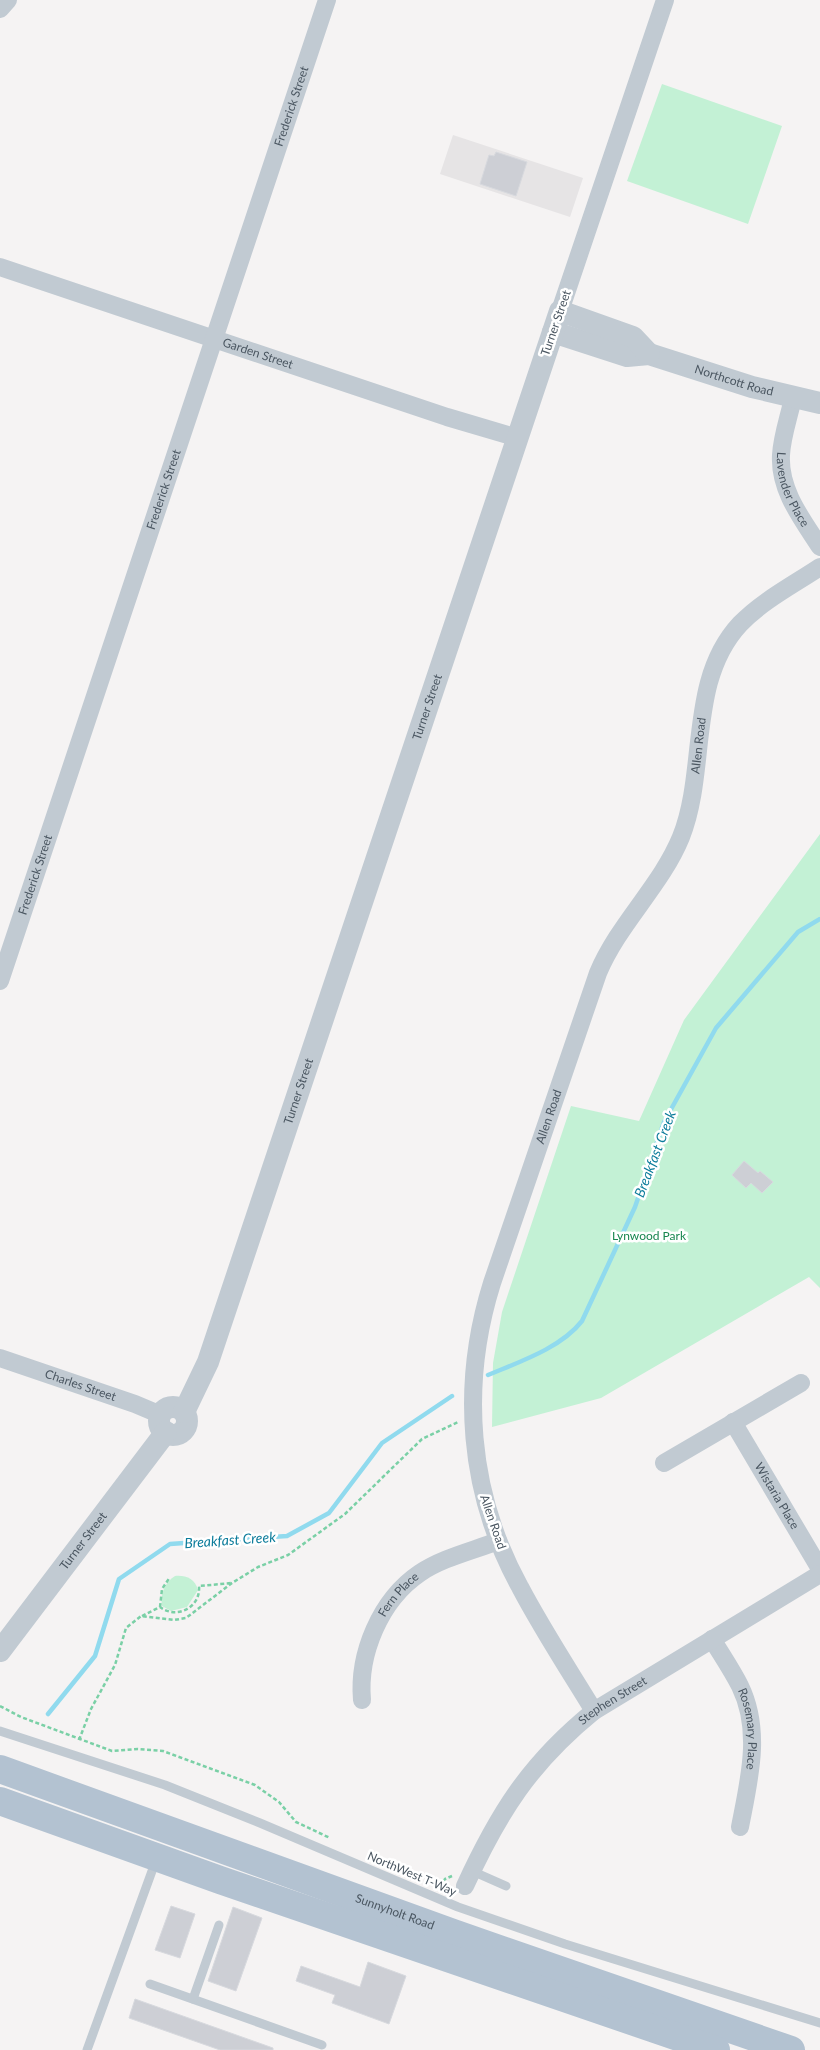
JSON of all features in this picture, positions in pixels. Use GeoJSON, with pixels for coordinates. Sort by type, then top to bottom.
{"type":"FeatureCollection","features":[{"type":"Feature","properties":{"kind":"main road","name":"Sunnyholt Road"},"geometry":{"type":"LineString","coordinates":[[0,1769],[756,2043],[791,2050]]}},
{"type":"Feature","properties":{"kind":"main road","name":"Sunnyholt Road"},"geometry":{"type":"LineString","coordinates":[[0,1801],[716,2050]]}},
{"type":"Feature","properties":{"kind":"street"},"geometry":{"type":"LineString","coordinates":[[0,9],[8,0]]}},
{"type":"Feature","properties":{"kind":"street","name":"Frederick Street"},"geometry":{"type":"LineString","coordinates":[[0,981],[327,0]]}},
{"type":"Feature","properties":{"kind":"street","name":"Turner Street"},"geometry":{"type":"LineString","coordinates":[[0,1652],[163,1424],[172,1407],[184,1412],[208,1362],[665,0]]}},
{"type":"Feature","properties":{"kind":"street","name":"Garden Street"},"geometry":{"type":"LineString","coordinates":[[0,267],[447,417],[518,438]]}},
{"type":"Feature","properties":{"kind":"street","name":"Northcott Road"},"geometry":{"type":"LineString","coordinates":[[557,321],[627,356],[649,354],[794,398],[820,403]]}},
{"type":"Feature","properties":{"kind":"street","name":"Lavender Place"},"geometry":{"type":"LineString","coordinates":[[794,398],[782,446],[782,475],[791,500],[820,547]]}},
{"type":"Feature","properties":{"kind":"street","name":"Allen Road"},"geometry":{"type":"LineString","coordinates":[[594,1711],[519,1587],[498,1541],[478,1469],[472,1413],[476,1347],[492,1283],[603,961],[622,927],[670,859],[685,825],[691,804],[706,697],[716,661],[732,632],[747,617],[820,567]]}},
{"type":"Feature","properties":{"kind":"street","name":"Charles Street"},"geometry":{"type":"LineString","coordinates":[[0,1358],[135,1404],[163,1424]]}},
{"type":"Feature","properties":{"kind":"street"},"geometry":{"type":"LineString","coordinates":[[664,1463],[801,1383]]}},
{"type":"Feature","properties":{"kind":"street","name":"Wistaria Place"},"geometry":{"type":"LineString","coordinates":[[733,1422],[820,1569]]}},
{"type":"Feature","properties":{"kind":"street","name":"Fern Place"},"geometry":{"type":"LineString","coordinates":[[362,1700],[360,1682],[363,1663],[375,1629],[399,1590],[420,1573],[436,1564],[498,1541]]}},
{"type":"Feature","properties":{"kind":"street","name":"Stephen Street"},"geometry":{"type":"LineString","coordinates":[[468,1879],[493,1827],[524,1780],[561,1739],[594,1711],[820,1574]]}},
{"type":"Feature","properties":{"kind":"street","name":"Rosemary Place"},"geometry":{"type":"LineString","coordinates":[[712,1639],[740,1686],[751,1727],[753,1753],[740,1827]]}},
{"type":"Feature","properties":{"kind":"lane","name":"NorthWest T-Way"},"geometry":{"type":"LineString","coordinates":[[0,1731],[166,1785],[458,1907],[564,1944],[820,2023]]}},
{"type":"Feature","properties":{"kind":"lane"},"geometry":{"type":"LineString","coordinates":[[87,2050],[157,1857]]}},
{"type":"Feature","properties":{"kind":"lane"},"geometry":{"type":"LineString","coordinates":[[468,1879],[506,1886]]}},
{"type":"Feature","properties":{"kind":"lane"},"geometry":{"type":"LineString","coordinates":[[193,1999],[220,1925]]}},
{"type":"Feature","properties":{"kind":"lane"},"geometry":{"type":"LineString","coordinates":[[150,1984],[322,2045]]}},
{"type":"Feature","properties":{"kind":"path"},"geometry":{"type":"LineString","coordinates":[[141,1616],[174,1620],[186,1618],[232,1583],[258,1566],[288,1555],[345,1514],[422,1439],[458,1422]]}},
{"type":"Feature","properties":{"kind":"path"},"geometry":{"type":"LineString","coordinates":[[160,1607],[162,1589],[170,1577]]}},
{"type":"Feature","properties":{"kind":"path"},"geometry":{"type":"LineString","coordinates":[[160,1607],[166,1612],[178,1613],[195,1603],[200,1595],[199,1586],[232,1583]]}},
{"type":"Feature","properties":{"kind":"path"},"geometry":{"type":"LineString","coordinates":[[79,1740],[91,1709],[115,1665],[126,1628],[141,1616],[160,1607]]}},
{"type":"Feature","properties":{"kind":"path"},"geometry":{"type":"LineString","coordinates":[[0,1706],[21,1717],[112,1751],[138,1749],[163,1751],[254,1785],[279,1802],[296,1822],[331,1838]]}},
{"type":"Feature","properties":{"kind":"path"},"geometry":{"type":"LineString","coordinates":[[431,1885],[447,1890]]}},
{"type":"Feature","properties":{"kind":"shaded area"},"geometry":{"type":"Polygon","coordinates":[[[453,135],[583,178],[570,217],[440,174],[453,135]]]}},
{"type":"Feature","properties":{"kind":"green space"},"geometry":{"type":"Polygon","coordinates":[[[662,84],[782,126],[748,224],[627,181],[662,84]]]}},
{"type":"Feature","properties":{"kind":"green space","name":"Lynwood Park"},"geometry":{"type":"Polygon","coordinates":[[[820,834],[820,1288],[809,1277],[601,1398],[492,1427],[493,1363],[502,1312],[571,1106],[639,1121],[684,1020],[820,834]]]}},
{"type":"Feature","properties":{"kind":"green space"},"geometry":{"type":"Polygon","coordinates":[[[175,1576],[183,1576],[190,1579],[195,1583],[198,1590],[187,1607],[171,1611],[162,1606],[162,1597],[166,1585],[175,1576]]]}},
{"type":"Feature","properties":{"kind":"building"},"geometry":{"type":"Polygon","coordinates":[[[496,152],[527,162],[516,196],[480,184],[489,155],[494,156],[496,152]]]}},
{"type":"Feature","properties":{"kind":"building"},"geometry":{"type":"Polygon","coordinates":[[[744,1161],[758,1173],[760,1171],[773,1182],[762,1193],[751,1183],[746,1188],[732,1175],[744,1161]]]}},
{"type":"Feature","properties":{"kind":"building"},"geometry":{"type":"Polygon","coordinates":[[[171,1906],[195,1914],[180,1958],[155,1950],[171,1906]]]}},
{"type":"Feature","properties":{"kind":"building"},"geometry":{"type":"Polygon","coordinates":[[[233,1907],[262,1918],[236,1991],[208,1981],[233,1907]]]}},
{"type":"Feature","properties":{"kind":"building"},"geometry":{"type":"Polygon","coordinates":[[[368,1962],[406,1976],[389,2024],[332,2003],[335,1995],[296,1981],[301,1966],[360,1987],[368,1962]]]}},
{"type":"Feature","properties":{"kind":"building"},"geometry":{"type":"Polygon","coordinates":[[[135,1999],[273,2048],[273,2050],[220,2050],[129,2018],[135,1999]]]}},
{"type":"Feature","properties":{"kind":"waterway","name":"Breakfast Creek"},"geometry":{"type":"LineString","coordinates":[[488,1375],[551,1347],[573,1331],[582,1321],[635,1207],[664,1122],[716,1028],[798,932],[820,919]]}},
{"type":"Feature","properties":{"kind":"waterway","name":"Breakfast Creek"},"geometry":{"type":"LineString","coordinates":[[48,1714],[95,1656],[119,1579],[170,1544],[287,1536],[329,1513],[382,1443],[452,1396]]}}]}
